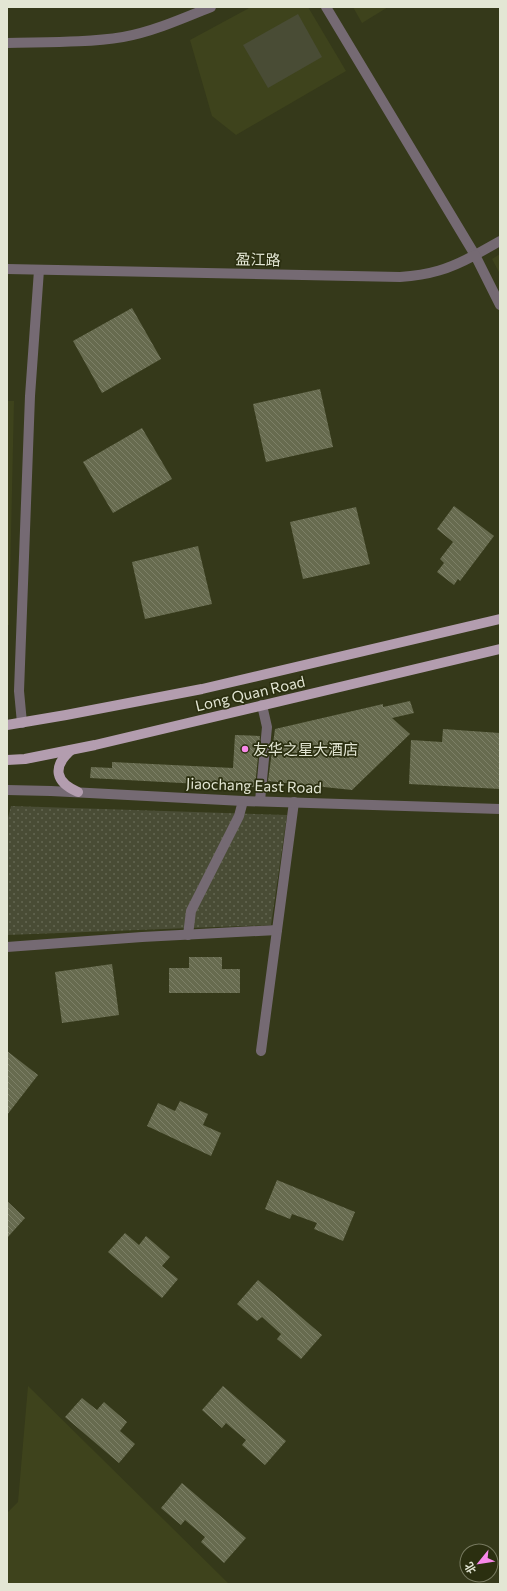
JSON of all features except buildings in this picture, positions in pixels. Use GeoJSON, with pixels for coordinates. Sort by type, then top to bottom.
{"type":"FeatureCollection","features":[{"type":"Feature","properties":{"kind":"main road","name":"Long Quan Road"},"geometry":{"type":"LineString","coordinates":[[7,725],[202,689],[500,619]]}},
{"type":"Feature","properties":{"kind":"main road","name":"Long Quan Road"},"geometry":{"type":"LineString","coordinates":[[7,760],[25,759],[72,750],[500,649]]}},
{"type":"Feature","properties":{"kind":"main road"},"geometry":{"type":"LineString","coordinates":[[72,750],[61,761],[59,771],[63,783],[67,787],[78,792]]}},
{"type":"Feature","properties":{"kind":"street"},"geometry":{"type":"LineString","coordinates":[[7,43],[86,40],[124,36],[179,20],[210,7]]}},
{"type":"Feature","properties":{"kind":"street"},"geometry":{"type":"LineString","coordinates":[[326,7],[475,255],[500,305]]}},
{"type":"Feature","properties":{"kind":"street","name":"盈江路"},"geometry":{"type":"LineString","coordinates":[[7,269],[400,277],[425,275],[454,266],[500,241]]}},
{"type":"Feature","properties":{"kind":"street"},"geometry":{"type":"LineString","coordinates":[[22,723],[18,691],[30,396],[39,270]]}},
{"type":"Feature","properties":{"kind":"street"},"geometry":{"type":"LineString","coordinates":[[260,801],[267,727],[262,705]]}},
{"type":"Feature","properties":{"kind":"street","name":"Jiaochang East Road"},"geometry":{"type":"LineString","coordinates":[[7,790],[78,792],[243,801],[500,809]]}},
{"type":"Feature","properties":{"kind":"street"},"geometry":{"type":"LineString","coordinates":[[188,935],[190,911],[239,816],[243,801]]}},
{"type":"Feature","properties":{"kind":"street"},"geometry":{"type":"LineString","coordinates":[[261,1051],[294,802]]}},
{"type":"Feature","properties":{"kind":"street"},"geometry":{"type":"LineString","coordinates":[[7,947],[277,930]]}},
{"type":"Feature","properties":{"kind":"shaded area"},"geometry":{"type":"Polygon","coordinates":[[[251,7],[308,7],[346,71],[236,135],[212,116],[190,40],[251,7]]]}},
{"type":"Feature","properties":{"kind":"shaded area"},"geometry":{"type":"Polygon","coordinates":[[[353,7],[388,7],[362,23],[353,7]]]}},
{"type":"Feature","properties":{"kind":"shaded area"},"geometry":{"type":"Polygon","coordinates":[[[298,14],[322,57],[268,88],[243,45],[298,14]]]}},
{"type":"Feature","properties":{"kind":"shaded area"},"geometry":{"type":"Polygon","coordinates":[[[500,254],[500,274],[492,259],[500,254]]]}},
{"type":"Feature","properties":{"kind":"shaded area"},"geometry":{"type":"Polygon","coordinates":[[[7,401],[14,401],[9,625],[7,625],[7,401]]]}},
{"type":"Feature","properties":{"kind":"shaded area"},"geometry":{"type":"Polygon","coordinates":[[[11,806],[287,815],[271,925],[7,935],[7,822],[11,806]]]}},
{"type":"Feature","properties":{"kind":"shaded area"},"geometry":{"type":"Polygon","coordinates":[[[28,1386],[229,1584],[7,1584],[7,1513],[18,1502],[28,1386]]]}},
{"type":"Feature","properties":{"kind":"place","name":"友华之星大酒店"},"geometry":{"type":"Point","coordinates":[245,749]}}]}
